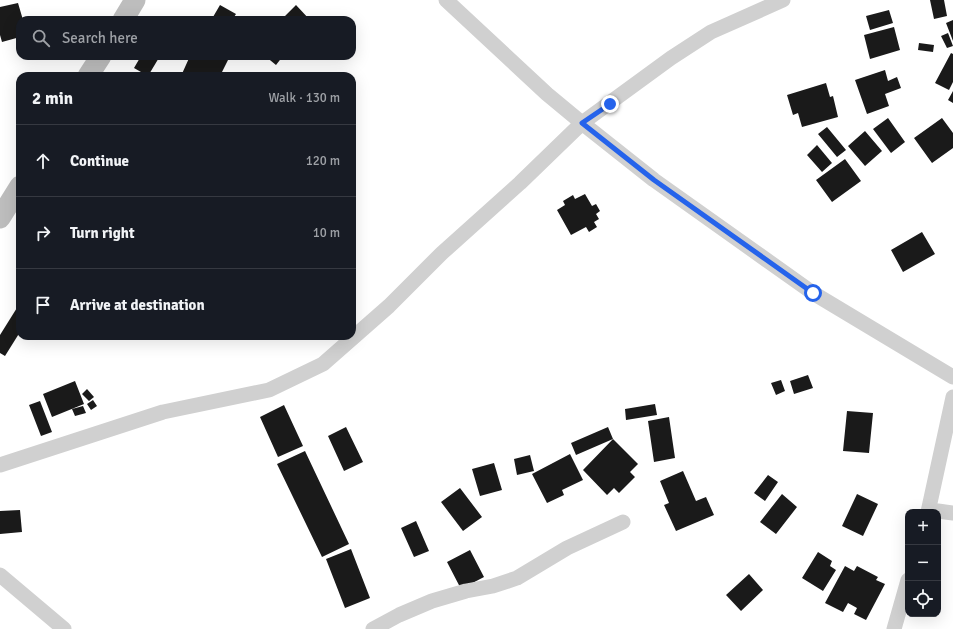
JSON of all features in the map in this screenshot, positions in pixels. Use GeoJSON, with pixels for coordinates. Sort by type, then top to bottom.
{"type":"FeatureCollection","features":[{"type":"Feature","properties":{"kind":"main road"},"geometry":{"type":"LineString","coordinates":[[125,16],[135,0]]}},
{"type":"Feature","properties":{"kind":"main road"},"geometry":{"type":"LineString","coordinates":[[90,72],[98,60]]}},
{"type":"Feature","properties":{"kind":"main road"},"geometry":{"type":"LineString","coordinates":[[0,218],[16,192]]}},
{"type":"Feature","properties":{"kind":"street"},"geometry":{"type":"LineString","coordinates":[[446,0],[547,94],[654,180],[813,293],[953,377]]}},
{"type":"Feature","properties":{"kind":"street"},"geometry":{"type":"LineString","coordinates":[[356,335],[390,306],[442,253],[515,188],[582,123],[670,58],[711,32],[783,0]]}},
{"type":"Feature","properties":{"kind":"street"},"geometry":{"type":"LineString","coordinates":[[0,465],[163,412],[269,390],[323,364],[351,340]]}},
{"type":"Feature","properties":{"kind":"street"},"geometry":{"type":"LineString","coordinates":[[929,509],[953,397]]}},
{"type":"Feature","properties":{"kind":"street"},"geometry":{"type":"LineString","coordinates":[[941,511],[953,513]]}},
{"type":"Feature","properties":{"kind":"street"},"geometry":{"type":"LineString","coordinates":[[373,629],[399,615],[432,601],[466,591],[493,586],[517,578],[567,548],[623,522]]}},
{"type":"Feature","properties":{"kind":"street"},"geometry":{"type":"LineString","coordinates":[[0,575],[64,629]]}},
{"type":"Feature","properties":{"kind":"street"},"geometry":{"type":"LineString","coordinates":[[894,629],[908,581]]}},
{"type":"Feature","properties":{"kind":"building"},"geometry":{"type":"Polygon","coordinates":[[[930,0],[944,0],[947,16],[934,19],[930,0]]]}},
{"type":"Feature","properties":{"kind":"building"},"geometry":{"type":"Polygon","coordinates":[[[18,3],[22,16],[16,16],[16,38],[2,42],[0,35],[0,7],[18,3]]]}},
{"type":"Feature","properties":{"kind":"building"},"geometry":{"type":"Polygon","coordinates":[[[220,5],[236,14],[235,16],[214,16],[220,5]]]}},
{"type":"Feature","properties":{"kind":"building"},"geometry":{"type":"Polygon","coordinates":[[[296,5],[306,16],[285,16],[296,5]]]}},
{"type":"Feature","properties":{"kind":"building"},"geometry":{"type":"Polygon","coordinates":[[[889,10],[893,23],[870,30],[866,16],[889,10]]]}},
{"type":"Feature","properties":{"kind":"building"},"geometry":{"type":"Polygon","coordinates":[[[953,20],[953,41],[946,23],[953,20]]]}},
{"type":"Feature","properties":{"kind":"building"},"geometry":{"type":"Polygon","coordinates":[[[894,27],[900,50],[870,59],[864,35],[894,27]]]}},
{"type":"Feature","properties":{"kind":"building"},"geometry":{"type":"Polygon","coordinates":[[[948,33],[953,46],[947,48],[941,36],[948,33]]]}},
{"type":"Feature","properties":{"kind":"building"},"geometry":{"type":"Polygon","coordinates":[[[919,43],[934,45],[933,52],[918,50],[919,43]]]}},
{"type":"Feature","properties":{"kind":"building"},"geometry":{"type":"Polygon","coordinates":[[[951,53],[953,54],[953,82],[949,90],[935,83],[951,53]]]}},
{"type":"Feature","properties":{"kind":"building"},"geometry":{"type":"Polygon","coordinates":[[[139,60],[158,60],[150,72],[141,72],[134,68],[139,60]]]}},
{"type":"Feature","properties":{"kind":"building"},"geometry":{"type":"Polygon","coordinates":[[[188,60],[228,60],[222,72],[183,72],[188,60]]]}},
{"type":"Feature","properties":{"kind":"building"},"geometry":{"type":"Polygon","coordinates":[[[270,60],[280,60],[276,65],[270,60]]]}},
{"type":"Feature","properties":{"kind":"building"},"geometry":{"type":"Polygon","coordinates":[[[885,70],[888,81],[897,77],[901,88],[885,94],[889,106],[867,114],[855,80],[885,70]]]}},
{"type":"Feature","properties":{"kind":"building"},"geometry":{"type":"Polygon","coordinates":[[[826,83],[830,97],[833,96],[838,117],[802,127],[798,113],[793,115],[787,95],[826,83]]]}},
{"type":"Feature","properties":{"kind":"building"},"geometry":{"type":"Polygon","coordinates":[[[953,91],[953,103],[948,100],[953,91]]]}},
{"type":"Feature","properties":{"kind":"building"},"geometry":{"type":"Polygon","coordinates":[[[888,118],[905,142],[891,153],[873,129],[888,118]]]}},
{"type":"Feature","properties":{"kind":"building"},"geometry":{"type":"Polygon","coordinates":[[[942,118],[953,133],[953,148],[932,163],[914,138],[942,118]]]}},
{"type":"Feature","properties":{"kind":"building"},"geometry":{"type":"Polygon","coordinates":[[[827,127],[846,150],[837,157],[818,134],[827,127]]]}},
{"type":"Feature","properties":{"kind":"building"},"geometry":{"type":"Polygon","coordinates":[[[865,131],[882,151],[865,166],[848,146],[865,131]]]}},
{"type":"Feature","properties":{"kind":"building"},"geometry":{"type":"Polygon","coordinates":[[[817,145],[832,163],[822,172],[807,155],[817,145]]]}},
{"type":"Feature","properties":{"kind":"building"},"geometry":{"type":"Polygon","coordinates":[[[845,159],[861,181],[832,202],[816,180],[845,159]]]}},
{"type":"Feature","properties":{"kind":"building"},"geometry":{"type":"Polygon","coordinates":[[[585,194],[592,206],[596,204],[600,211],[596,214],[599,219],[594,222],[597,227],[589,232],[586,227],[571,235],[557,210],[565,205],[563,201],[573,195],[575,199],[585,194]]]}},
{"type":"Feature","properties":{"kind":"building"},"geometry":{"type":"Polygon","coordinates":[[[922,232],[935,254],[903,272],[891,250],[922,232]]]}},
{"type":"Feature","properties":{"kind":"building"},"geometry":{"type":"Polygon","coordinates":[[[16,309],[16,338],[5,356],[0,353],[0,335],[16,309]]]}},
{"type":"Feature","properties":{"kind":"building"},"geometry":{"type":"Polygon","coordinates":[[[808,375],[813,388],[794,394],[790,381],[808,375]]]}},
{"type":"Feature","properties":{"kind":"building"},"geometry":{"type":"Polygon","coordinates":[[[781,380],[785,391],[776,395],[771,383],[781,380]]]}},
{"type":"Feature","properties":{"kind":"building"},"geometry":{"type":"Polygon","coordinates":[[[75,381],[84,404],[52,417],[43,394],[75,381]]]}},
{"type":"Feature","properties":{"kind":"building"},"geometry":{"type":"Polygon","coordinates":[[[87,389],[94,397],[89,401],[82,394],[87,389]]]}},
{"type":"Feature","properties":{"kind":"building"},"geometry":{"type":"Polygon","coordinates":[[[93,400],[97,406],[91,410],[87,404],[93,400]]]}},
{"type":"Feature","properties":{"kind":"building"},"geometry":{"type":"Polygon","coordinates":[[[40,401],[52,432],[41,436],[29,405],[40,401]]]}},
{"type":"Feature","properties":{"kind":"building"},"geometry":{"type":"Polygon","coordinates":[[[655,404],[657,415],[626,420],[625,409],[655,404]]]}},
{"type":"Feature","properties":{"kind":"building"},"geometry":{"type":"Polygon","coordinates":[[[284,405],[303,446],[278,457],[260,417],[284,405]]]}},
{"type":"Feature","properties":{"kind":"building"},"geometry":{"type":"Polygon","coordinates":[[[83,406],[86,413],[75,416],[72,409],[83,406]]]}},
{"type":"Feature","properties":{"kind":"building"},"geometry":{"type":"Polygon","coordinates":[[[847,411],[873,413],[869,453],[843,451],[847,411]]]}},
{"type":"Feature","properties":{"kind":"building"},"geometry":{"type":"Polygon","coordinates":[[[669,417],[675,458],[654,462],[648,421],[669,417]]]}},
{"type":"Feature","properties":{"kind":"building"},"geometry":{"type":"Polygon","coordinates":[[[346,427],[363,462],[344,471],[328,436],[346,427]]]}},
{"type":"Feature","properties":{"kind":"building"},"geometry":{"type":"Polygon","coordinates":[[[608,427],[613,439],[576,455],[571,443],[608,427]]]}},
{"type":"Feature","properties":{"kind":"building"},"geometry":{"type":"Polygon","coordinates":[[[613,439],[638,464],[630,472],[635,477],[619,493],[614,488],[607,495],[583,470],[613,439]]]}},
{"type":"Feature","properties":{"kind":"building"},"geometry":{"type":"Polygon","coordinates":[[[305,451],[349,544],[322,557],[277,464],[305,451]]]}},
{"type":"Feature","properties":{"kind":"building"},"geometry":{"type":"Polygon","coordinates":[[[570,454],[583,480],[562,490],[564,495],[547,503],[532,474],[570,454]]]}},
{"type":"Feature","properties":{"kind":"building"},"geometry":{"type":"Polygon","coordinates":[[[530,455],[534,471],[517,475],[514,459],[530,455]]]}},
{"type":"Feature","properties":{"kind":"building"},"geometry":{"type":"Polygon","coordinates":[[[494,463],[502,490],[480,496],[472,469],[494,463]]]}},
{"type":"Feature","properties":{"kind":"building"},"geometry":{"type":"Polygon","coordinates":[[[683,471],[696,501],[706,497],[714,515],[676,531],[664,505],[669,503],[660,481],[683,471]]]}},
{"type":"Feature","properties":{"kind":"building"},"geometry":{"type":"Polygon","coordinates":[[[768,475],[778,482],[765,501],[754,493],[768,475]]]}},
{"type":"Feature","properties":{"kind":"building"},"geometry":{"type":"Polygon","coordinates":[[[460,488],[482,517],[463,531],[441,502],[460,488]]]}},
{"type":"Feature","properties":{"kind":"building"},"geometry":{"type":"Polygon","coordinates":[[[782,494],[797,507],[776,534],[760,522],[782,494]]]}},
{"type":"Feature","properties":{"kind":"building"},"geometry":{"type":"Polygon","coordinates":[[[857,494],[878,504],[863,536],[842,526],[857,494]]]}},
{"type":"Feature","properties":{"kind":"building"},"geometry":{"type":"Polygon","coordinates":[[[20,510],[22,532],[0,534],[0,511],[20,510]]]}},
{"type":"Feature","properties":{"kind":"building"},"geometry":{"type":"Polygon","coordinates":[[[416,521],[429,551],[414,557],[401,528],[416,521]]]}},
{"type":"Feature","properties":{"kind":"building"},"geometry":{"type":"Polygon","coordinates":[[[351,549],[370,598],[345,608],[326,559],[351,549]]]}},
{"type":"Feature","properties":{"kind":"building"},"geometry":{"type":"Polygon","coordinates":[[[470,550],[484,577],[461,589],[447,562],[470,550]]]}},
{"type":"Feature","properties":{"kind":"building"},"geometry":{"type":"Polygon","coordinates":[[[818,552],[832,561],[830,566],[836,570],[823,591],[802,578],[818,552]]]}},
{"type":"Feature","properties":{"kind":"building"},"geometry":{"type":"Polygon","coordinates":[[[845,566],[854,571],[857,566],[878,577],[876,580],[885,584],[866,620],[854,614],[857,608],[848,603],[843,612],[825,603],[845,566]]]}},
{"type":"Feature","properties":{"kind":"building"},"geometry":{"type":"Polygon","coordinates":[[[749,574],[763,590],[741,611],[726,595],[749,574]]]}},
{"type":"Feature","properties":{"kind":"route"},"geometry":{"type":"LineString","coordinates":[[610,104],[582,123],[654,180],[813,293]]}}]}
